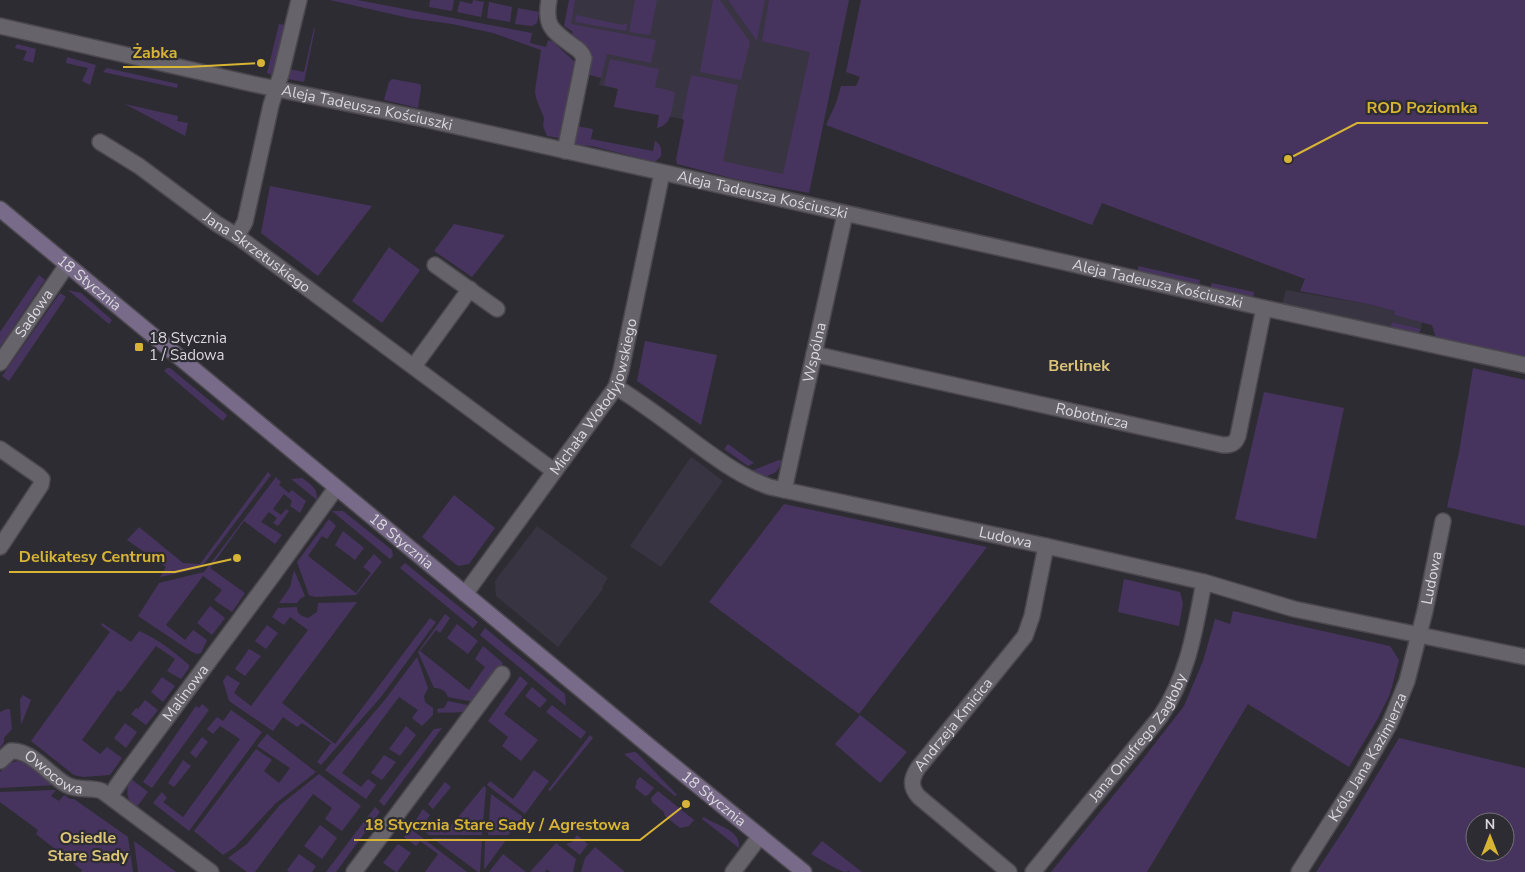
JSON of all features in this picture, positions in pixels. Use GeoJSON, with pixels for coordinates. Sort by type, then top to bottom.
{"type":"FeatureCollection","features":[{"type":"Feature","properties":{"kind":"main road","name":"18 Stycznia"},"geometry":{"type":"LineString","coordinates":[[0,209],[804,872]]}},
{"type":"Feature","properties":{"kind":"street"},"geometry":{"type":"LineString","coordinates":[[237,236],[245,222],[271,105],[281,74],[299,0]]}},
{"type":"Feature","properties":{"kind":"street"},"geometry":{"type":"LineString","coordinates":[[549,0],[547,19],[550,26],[558,36],[580,50],[584,58],[565,151]]}},
{"type":"Feature","properties":{"kind":"street","name":"Aleja Tadeusza Kościuszki"},"geometry":{"type":"LineString","coordinates":[[0,26],[1525,365]]}},
{"type":"Feature","properties":{"kind":"street","name":"Jana Skrzetuskiego"},"geometry":{"type":"LineString","coordinates":[[100,142],[139,166],[217,224],[237,236],[554,471]]}},
{"type":"Feature","properties":{"kind":"street","name":"Michała Wołodyjowskiego"},"geometry":{"type":"LineString","coordinates":[[465,594],[616,387],[662,173]]}},
{"type":"Feature","properties":{"kind":"street","name":"Wspólna"},"geometry":{"type":"LineString","coordinates":[[784,490],[845,214]]}},
{"type":"Feature","properties":{"kind":"street"},"geometry":{"type":"LineString","coordinates":[[435,264],[497,309]]}},
{"type":"Feature","properties":{"kind":"street","name":"Sadowa"},"geometry":{"type":"LineString","coordinates":[[0,362],[67,265]]}},
{"type":"Feature","properties":{"kind":"street"},"geometry":{"type":"LineString","coordinates":[[414,366],[470,289]]}},
{"type":"Feature","properties":{"kind":"street","name":"Robotnicza"},"geometry":{"type":"LineString","coordinates":[[814,354],[1228,445],[1236,441],[1238,436],[1264,308]]}},
{"type":"Feature","properties":{"kind":"street","name":"Ludowa"},"geometry":{"type":"LineString","coordinates":[[616,387],[714,457],[747,478],[770,487],[1204,582],[1294,609],[1525,657]]}},
{"type":"Feature","properties":{"kind":"street"},"geometry":{"type":"LineString","coordinates":[[0,449],[42,479],[41,485],[0,547]]}},
{"type":"Feature","properties":{"kind":"street","name":"Malinowa"},"geometry":{"type":"LineString","coordinates":[[110,796],[336,488]]}},
{"type":"Feature","properties":{"kind":"street","name":"Ludowa"},"geometry":{"type":"LineString","coordinates":[[1419,634],[1443,521]]}},
{"type":"Feature","properties":{"kind":"street","name":"Andrzeja Kmicica"},"geometry":{"type":"LineString","coordinates":[[1009,872],[914,792],[912,780],[918,768],[1024,636],[1032,616],[1046,546]]}},
{"type":"Feature","properties":{"kind":"street","name":"Jana Onufrego Zagłoby"},"geometry":{"type":"LineString","coordinates":[[1033,872],[1160,717],[1168,704],[1190,652],[1204,582]]}},
{"type":"Feature","properties":{"kind":"street","name":"Króla Jana Kazimierza"},"geometry":{"type":"LineString","coordinates":[[1298,872],[1358,778],[1389,724],[1407,681],[1419,634]]}},
{"type":"Feature","properties":{"kind":"street"},"geometry":{"type":"LineString","coordinates":[[354,872],[502,674]]}},
{"type":"Feature","properties":{"kind":"street","name":"Owocowa"},"geometry":{"type":"LineString","coordinates":[[0,761],[11,751],[21,751],[66,784],[80,789],[92,788],[110,796]]}},
{"type":"Feature","properties":{"kind":"street"},"geometry":{"type":"LineString","coordinates":[[110,796],[211,872]]}},
{"type":"Feature","properties":{"kind":"street"},"geometry":{"type":"LineString","coordinates":[[733,872],[760,836]]}},
{"type":"Feature","properties":{"kind":"shaded area"},"geometry":{"type":"Polygon","coordinates":[[[330,0],[357,0],[532,33],[530,43],[546,47],[548,40],[553,42],[576,63],[559,138],[547,136],[543,126],[544,118],[536,98],[535,91],[541,50],[493,33],[452,24],[409,18],[330,0]]]}},
{"type":"Feature","properties":{"kind":"shaded area"},"geometry":{"type":"Polygon","coordinates":[[[430,0],[454,0],[452,11],[429,7],[430,0]]]}},
{"type":"Feature","properties":{"kind":"shaded area"},"geometry":{"type":"Polygon","coordinates":[[[473,0],[484,2],[481,17],[457,12],[460,1],[472,4],[473,0]]]}},
{"type":"Feature","properties":{"kind":"shaded area"},"geometry":{"type":"Polygon","coordinates":[[[569,0],[575,0],[571,24],[656,40],[651,63],[607,54],[601,78],[587,74],[590,51],[570,36],[573,32],[564,26],[569,0]]]}},
{"type":"Feature","properties":{"kind":"shaded area"},"geometry":{"type":"Polygon","coordinates":[[[573,0],[849,0],[810,187],[680,160],[688,120],[614,107],[618,89],[599,85],[601,78],[589,75],[597,32],[568,27],[573,0]]]}},
{"type":"Feature","properties":{"kind":"shaded area"},"geometry":{"type":"Polygon","coordinates":[[[635,0],[657,0],[650,35],[629,32],[635,0]]]}},
{"type":"Feature","properties":{"kind":"shaded area"},"geometry":{"type":"Polygon","coordinates":[[[713,0],[720,0],[750,42],[741,80],[700,72],[713,0]]]}},
{"type":"Feature","properties":{"kind":"shaded area"},"geometry":{"type":"Polygon","coordinates":[[[728,0],[765,0],[757,40],[762,41],[769,0],[849,0],[809,193],[735,179],[677,164],[676,159],[684,120],[682,119],[691,75],[738,85],[723,161],[783,174],[810,52],[756,40],[728,0]]]}},
{"type":"Feature","properties":{"kind":"shaded area"},"geometry":{"type":"Polygon","coordinates":[[[861,0],[1525,0],[1525,358],[1436,338],[1432,325],[1394,315],[1395,311],[1300,291],[1305,279],[1102,203],[1092,225],[826,125],[841,86],[856,86],[860,77],[846,72],[861,0]]]}},
{"type":"Feature","properties":{"kind":"shaded area"},"geometry":{"type":"Polygon","coordinates":[[[489,2],[512,7],[510,22],[487,18],[489,2]]]}},
{"type":"Feature","properties":{"kind":"shaded area"},"geometry":{"type":"Polygon","coordinates":[[[518,8],[539,12],[537,23],[532,26],[515,24],[518,8]]]}},
{"type":"Feature","properties":{"kind":"shaded area"},"geometry":{"type":"Polygon","coordinates":[[[576,15],[623,25],[627,24],[626,31],[575,22],[576,15]]]}},
{"type":"Feature","properties":{"kind":"shaded area"},"geometry":{"type":"Polygon","coordinates":[[[279,24],[286,25],[274,76],[267,73],[279,24]]]}},
{"type":"Feature","properties":{"kind":"shaded area"},"geometry":{"type":"Polygon","coordinates":[[[314,28],[304,82],[288,79],[289,69],[304,72],[314,28]]]}},
{"type":"Feature","properties":{"kind":"shaded area"},"geometry":{"type":"Polygon","coordinates":[[[17,44],[36,49],[33,63],[23,60],[27,51],[15,48],[17,44]]]}},
{"type":"Feature","properties":{"kind":"shaded area"},"geometry":{"type":"Polygon","coordinates":[[[67,57],[96,65],[90,85],[82,81],[88,68],[66,63],[67,57]]]}},
{"type":"Feature","properties":{"kind":"shaded area"},"geometry":{"type":"Polygon","coordinates":[[[610,59],[659,69],[655,87],[675,92],[671,114],[666,123],[657,128],[659,115],[614,107],[618,89],[604,85],[610,59]]]}},
{"type":"Feature","properties":{"kind":"shaded area"},"geometry":{"type":"Polygon","coordinates":[[[107,68],[178,84],[177,88],[103,72],[107,68]]]}},
{"type":"Feature","properties":{"kind":"shaded area"},"geometry":{"type":"Polygon","coordinates":[[[392,79],[420,84],[418,108],[384,100],[389,82],[392,79]]]}},
{"type":"Feature","properties":{"kind":"shaded area"},"geometry":{"type":"Polygon","coordinates":[[[125,104],[178,116],[177,121],[188,123],[185,136],[125,104]]]}},
{"type":"Feature","properties":{"kind":"shaded area"},"geometry":{"type":"Polygon","coordinates":[[[576,126],[593,129],[591,139],[653,151],[655,141],[661,147],[661,156],[655,162],[592,146],[575,145],[572,142],[576,126]]]}},
{"type":"Feature","properties":{"kind":"shaded area"},"geometry":{"type":"Polygon","coordinates":[[[270,186],[372,206],[318,276],[261,233],[270,186]]]}},
{"type":"Feature","properties":{"kind":"shaded area"},"geometry":{"type":"Polygon","coordinates":[[[454,224],[505,235],[472,277],[434,251],[454,224]]]}},
{"type":"Feature","properties":{"kind":"shaded area"},"geometry":{"type":"Polygon","coordinates":[[[389,247],[420,270],[382,323],[352,301],[389,247]]]}},
{"type":"Feature","properties":{"kind":"shaded area"},"geometry":{"type":"Polygon","coordinates":[[[1138,266],[1200,280],[1199,287],[1138,272],[1138,266]]]}},
{"type":"Feature","properties":{"kind":"shaded area"},"geometry":{"type":"Polygon","coordinates":[[[39,275],[45,280],[0,347],[0,332],[39,275]]]}},
{"type":"Feature","properties":{"kind":"shaded area"},"geometry":{"type":"Polygon","coordinates":[[[1212,283],[1254,292],[1253,298],[1210,289],[1212,283]]]}},
{"type":"Feature","properties":{"kind":"shaded area"},"geometry":{"type":"Polygon","coordinates":[[[68,290],[81,293],[112,320],[109,324],[68,290]]]}},
{"type":"Feature","properties":{"kind":"shaded area"},"geometry":{"type":"Polygon","coordinates":[[[1286,290],[1368,304],[1395,311],[1394,315],[1422,322],[1421,329],[1392,322],[1390,328],[1282,305],[1286,290]]]}},
{"type":"Feature","properties":{"kind":"shaded area"},"geometry":{"type":"Polygon","coordinates":[[[60,293],[66,297],[9,381],[2,376],[60,293]]]}},
{"type":"Feature","properties":{"kind":"shaded area"},"geometry":{"type":"Polygon","coordinates":[[[1392,322],[1421,329],[1418,335],[1390,328],[1392,322]]]}},
{"type":"Feature","properties":{"kind":"shaded area"},"geometry":{"type":"Polygon","coordinates":[[[645,341],[717,355],[701,425],[637,381],[645,341]]]}},
{"type":"Feature","properties":{"kind":"shaded area"},"geometry":{"type":"Polygon","coordinates":[[[170,368],[227,415],[223,421],[164,371],[170,368]]]}},
{"type":"Feature","properties":{"kind":"shaded area"},"geometry":{"type":"Polygon","coordinates":[[[1473,368],[1525,380],[1525,526],[1447,507],[1459,452],[1473,368]]]}},
{"type":"Feature","properties":{"kind":"shaded area"},"geometry":{"type":"Polygon","coordinates":[[[1264,392],[1344,408],[1316,539],[1235,519],[1264,392]]]}},
{"type":"Feature","properties":{"kind":"shaded area"},"geometry":{"type":"Polygon","coordinates":[[[728,444],[754,463],[748,466],[724,449],[728,444]]]}},
{"type":"Feature","properties":{"kind":"shaded area"},"geometry":{"type":"Polygon","coordinates":[[[691,457],[723,481],[661,567],[630,546],[691,457]]]}},
{"type":"Feature","properties":{"kind":"shaded area"},"geometry":{"type":"Polygon","coordinates":[[[779,460],[783,461],[776,472],[765,477],[751,471],[779,460]]]}},
{"type":"Feature","properties":{"kind":"shaded area"},"geometry":{"type":"Polygon","coordinates":[[[268,472],[271,475],[201,568],[160,577],[166,567],[127,540],[139,527],[183,563],[200,564],[268,472]]]}},
{"type":"Feature","properties":{"kind":"shaded area"},"geometry":{"type":"Polygon","coordinates":[[[276,477],[281,482],[279,485],[289,493],[292,490],[306,501],[300,513],[290,506],[292,501],[284,494],[273,509],[281,515],[286,509],[289,511],[278,526],[273,523],[277,518],[269,512],[261,522],[282,535],[275,544],[244,521],[210,568],[245,593],[232,612],[214,600],[222,590],[203,576],[166,625],[185,640],[193,630],[207,640],[201,653],[192,652],[138,616],[159,583],[204,572],[276,477]]]}},
{"type":"Feature","properties":{"kind":"shaded area"},"geometry":{"type":"Polygon","coordinates":[[[302,478],[315,489],[317,500],[291,479],[302,478]]]}},
{"type":"Feature","properties":{"kind":"shaded area"},"geometry":{"type":"Polygon","coordinates":[[[454,495],[495,528],[469,564],[458,566],[422,537],[454,495]]]}},
{"type":"Feature","properties":{"kind":"shaded area"},"geometry":{"type":"Polygon","coordinates":[[[784,504],[987,547],[859,714],[709,602],[784,504]]]}},
{"type":"Feature","properties":{"kind":"shaded area"},"geometry":{"type":"Polygon","coordinates":[[[332,511],[343,511],[392,550],[393,556],[390,559],[332,511]]]}},
{"type":"Feature","properties":{"kind":"shaded area"},"geometry":{"type":"Polygon","coordinates":[[[329,519],[336,526],[327,539],[322,536],[308,556],[356,593],[371,573],[363,567],[374,554],[382,562],[356,595],[315,597],[309,595],[297,562],[329,519]]]}},
{"type":"Feature","properties":{"kind":"shaded area"},"geometry":{"type":"Polygon","coordinates":[[[537,526],[608,578],[602,587],[603,589],[558,647],[496,596],[495,581],[537,526]]]}},
{"type":"Feature","properties":{"kind":"shaded area"},"geometry":{"type":"Polygon","coordinates":[[[343,531],[364,548],[355,560],[335,545],[343,531]]]}},
{"type":"Feature","properties":{"kind":"shaded area"},"geometry":{"type":"Polygon","coordinates":[[[405,563],[478,622],[473,628],[400,568],[405,563]]]}},
{"type":"Feature","properties":{"kind":"shaded area"},"geometry":{"type":"Polygon","coordinates":[[[294,570],[305,596],[297,603],[279,603],[290,587],[294,570]]]}},
{"type":"Feature","properties":{"kind":"shaded area"},"geometry":{"type":"Polygon","coordinates":[[[1124,579],[1180,592],[1183,603],[1179,626],[1118,612],[1124,579]]]}},
{"type":"Feature","properties":{"kind":"shaded area"},"geometry":{"type":"Polygon","coordinates":[[[357,602],[282,703],[335,744],[430,618],[436,622],[381,697],[321,765],[317,762],[331,743],[302,723],[297,727],[283,717],[273,731],[229,701],[223,681],[227,675],[240,683],[234,693],[251,706],[308,630],[290,617],[284,625],[272,617],[278,608],[297,607],[302,616],[308,618],[317,612],[318,603],[357,602]]]}},
{"type":"Feature","properties":{"kind":"shaded area"},"geometry":{"type":"Polygon","coordinates":[[[210,606],[225,618],[212,635],[197,623],[210,606]]]}},
{"type":"Feature","properties":{"kind":"shaded area"},"geometry":{"type":"Polygon","coordinates":[[[1233,611],[1390,646],[1399,660],[1390,694],[1349,767],[1248,704],[1147,872],[1051,872],[1184,706],[1203,661],[1215,619],[1230,624],[1233,611]]]}},
{"type":"Feature","properties":{"kind":"shaded area"},"geometry":{"type":"Polygon","coordinates":[[[445,614],[450,618],[440,633],[436,630],[420,651],[469,690],[485,667],[475,659],[483,646],[503,663],[474,702],[448,697],[439,688],[434,688],[418,652],[445,614]]]}},
{"type":"Feature","properties":{"kind":"shaded area"},"geometry":{"type":"Polygon","coordinates":[[[102,623],[131,642],[139,631],[146,634],[171,650],[189,665],[189,668],[181,679],[167,671],[175,659],[156,646],[121,692],[118,690],[82,740],[100,754],[107,747],[122,758],[110,775],[83,777],[74,775],[31,741],[110,632],[101,625],[102,623]]]}},
{"type":"Feature","properties":{"kind":"shaded area"},"geometry":{"type":"Polygon","coordinates":[[[457,624],[478,641],[468,654],[447,638],[457,624]]]}},
{"type":"Feature","properties":{"kind":"shaded area"},"geometry":{"type":"Polygon","coordinates":[[[267,625],[278,633],[266,649],[255,641],[267,625]]]}},
{"type":"Feature","properties":{"kind":"shaded area"},"geometry":{"type":"Polygon","coordinates":[[[485,628],[565,694],[566,706],[480,635],[485,628]]]}},
{"type":"Feature","properties":{"kind":"shaded area"},"geometry":{"type":"Polygon","coordinates":[[[249,649],[261,656],[245,676],[235,669],[249,649]]]}},
{"type":"Feature","properties":{"kind":"shaded area"},"geometry":{"type":"Polygon","coordinates":[[[417,657],[428,688],[424,696],[425,702],[433,708],[433,715],[422,726],[412,718],[418,710],[399,697],[342,773],[361,787],[368,779],[376,785],[366,799],[325,770],[384,701],[417,657]]]}},
{"type":"Feature","properties":{"kind":"shaded area"},"geometry":{"type":"Polygon","coordinates":[[[520,676],[528,683],[504,714],[538,740],[521,761],[502,746],[508,737],[488,721],[520,676]]]}},
{"type":"Feature","properties":{"kind":"shaded area"},"geometry":{"type":"Polygon","coordinates":[[[162,677],[175,686],[163,702],[151,692],[162,677]]]}},
{"type":"Feature","properties":{"kind":"shaded area"},"geometry":{"type":"Polygon","coordinates":[[[532,687],[547,700],[540,708],[525,696],[532,687]]]}},
{"type":"Feature","properties":{"kind":"shaded area"},"geometry":{"type":"Polygon","coordinates":[[[23,695],[31,700],[21,725],[20,699],[23,695]]]}},
{"type":"Feature","properties":{"kind":"shaded area"},"geometry":{"type":"Polygon","coordinates":[[[145,700],[158,710],[146,725],[131,714],[145,700]]]}},
{"type":"Feature","properties":{"kind":"shaded area"},"geometry":{"type":"Polygon","coordinates":[[[448,701],[472,706],[461,712],[438,713],[437,709],[444,708],[448,701]]]}},
{"type":"Feature","properties":{"kind":"shaded area"},"geometry":{"type":"Polygon","coordinates":[[[202,704],[209,710],[152,788],[143,782],[196,706],[199,708],[202,704]]]}},
{"type":"Feature","properties":{"kind":"shaded area"},"geometry":{"type":"Polygon","coordinates":[[[552,705],[586,732],[581,739],[546,712],[552,705]]]}},
{"type":"Feature","properties":{"kind":"shaded area"},"geometry":{"type":"Polygon","coordinates":[[[10,709],[12,729],[4,738],[0,748],[0,712],[10,709]]]}},
{"type":"Feature","properties":{"kind":"shaded area"},"geometry":{"type":"Polygon","coordinates":[[[231,710],[262,732],[189,831],[153,803],[162,792],[167,798],[163,802],[183,817],[240,739],[220,726],[213,734],[207,729],[217,717],[223,721],[231,710]]]}},
{"type":"Feature","properties":{"kind":"shaded area"},"geometry":{"type":"Polygon","coordinates":[[[860,715],[907,752],[880,783],[835,744],[860,715]]]}},
{"type":"Feature","properties":{"kind":"shaded area"},"geometry":{"type":"Polygon","coordinates":[[[125,723],[137,732],[126,748],[114,738],[125,723]]]}},
{"type":"Feature","properties":{"kind":"shaded area"},"geometry":{"type":"Polygon","coordinates":[[[406,726],[416,735],[400,756],[389,749],[406,726]]]}},
{"type":"Feature","properties":{"kind":"shaded area"},"geometry":{"type":"Polygon","coordinates":[[[442,728],[384,806],[379,801],[434,729],[442,728]]]}},
{"type":"Feature","properties":{"kind":"shaded area"},"geometry":{"type":"Polygon","coordinates":[[[267,734],[316,772],[276,803],[235,847],[223,855],[194,831],[256,749],[272,760],[264,771],[279,783],[290,768],[257,746],[267,734]]]}},
{"type":"Feature","properties":{"kind":"shaded area"},"geometry":{"type":"Polygon","coordinates":[[[590,735],[593,738],[550,791],[548,790],[590,735]]]}},
{"type":"Feature","properties":{"kind":"shaded area"},"geometry":{"type":"Polygon","coordinates":[[[202,737],[208,742],[196,758],[190,753],[202,737]]]}},
{"type":"Feature","properties":{"kind":"shaded area"},"geometry":{"type":"Polygon","coordinates":[[[1399,738],[1525,768],[1525,872],[1316,872],[1347,825],[1399,738]]]}},
{"type":"Feature","properties":{"kind":"shaded area"},"geometry":{"type":"Polygon","coordinates":[[[634,752],[677,795],[675,796],[624,754],[634,752]]]}},
{"type":"Feature","properties":{"kind":"shaded area"},"geometry":{"type":"Polygon","coordinates":[[[384,755],[396,762],[382,780],[371,773],[384,755]]]}},
{"type":"Feature","properties":{"kind":"shaded area"},"geometry":{"type":"Polygon","coordinates":[[[183,760],[191,766],[174,787],[168,783],[183,760]]]}},
{"type":"Feature","properties":{"kind":"shaded area"},"geometry":{"type":"Polygon","coordinates":[[[17,761],[28,764],[56,785],[0,788],[0,772],[7,764],[17,761]]]}},
{"type":"Feature","properties":{"kind":"shaded area"},"geometry":{"type":"Polygon","coordinates":[[[534,770],[549,781],[525,814],[487,785],[490,781],[513,799],[534,770]]]}},
{"type":"Feature","properties":{"kind":"shaded area"},"geometry":{"type":"Polygon","coordinates":[[[319,774],[361,806],[342,831],[325,819],[332,808],[313,794],[255,872],[247,872],[228,858],[247,844],[280,805],[319,774]]]}},
{"type":"Feature","properties":{"kind":"shaded area"},"geometry":{"type":"Polygon","coordinates":[[[640,777],[654,788],[648,795],[645,796],[635,788],[640,777]]]}},
{"type":"Feature","properties":{"kind":"shaded area"},"geometry":{"type":"Polygon","coordinates":[[[131,779],[148,792],[136,808],[128,798],[128,787],[131,779]]]}},
{"type":"Feature","properties":{"kind":"shaded area"},"geometry":{"type":"Polygon","coordinates":[[[445,782],[451,787],[433,809],[428,804],[445,782]]]}},
{"type":"Feature","properties":{"kind":"shaded area"},"geometry":{"type":"Polygon","coordinates":[[[484,786],[486,788],[482,835],[429,835],[414,823],[423,809],[430,815],[427,819],[445,833],[484,786]]]}},
{"type":"Feature","properties":{"kind":"shaded area"},"geometry":{"type":"Polygon","coordinates":[[[56,790],[51,796],[59,801],[64,795],[74,799],[128,837],[133,872],[81,872],[82,870],[36,834],[38,830],[0,802],[0,792],[56,790]]]}},
{"type":"Feature","properties":{"kind":"shaded area"},"geometry":{"type":"Polygon","coordinates":[[[658,791],[694,820],[689,826],[680,828],[652,802],[651,798],[658,791]]]}},
{"type":"Feature","properties":{"kind":"shaded area"},"geometry":{"type":"Polygon","coordinates":[[[491,794],[523,817],[508,835],[488,835],[491,794]]]}},
{"type":"Feature","properties":{"kind":"shaded area"},"geometry":{"type":"Polygon","coordinates":[[[375,807],[380,812],[336,872],[326,872],[375,807]]]}},
{"type":"Feature","properties":{"kind":"shaded area"},"geometry":{"type":"Polygon","coordinates":[[[704,817],[732,832],[739,842],[739,848],[702,819],[704,817]]]}},
{"type":"Feature","properties":{"kind":"shaded area"},"geometry":{"type":"Polygon","coordinates":[[[320,825],[337,838],[322,859],[304,846],[320,825]]]}},
{"type":"Feature","properties":{"kind":"shaded area"},"geometry":{"type":"Polygon","coordinates":[[[411,829],[467,872],[425,872],[438,854],[420,841],[416,846],[404,837],[411,829]]]}},
{"type":"Feature","properties":{"kind":"shaded area"},"geometry":{"type":"Polygon","coordinates":[[[577,835],[588,844],[580,855],[566,844],[572,842],[577,835]]]}},
{"type":"Feature","properties":{"kind":"shaded area"},"geometry":{"type":"Polygon","coordinates":[[[432,838],[482,839],[480,872],[478,872],[432,838]]]}},
{"type":"Feature","properties":{"kind":"shaded area"},"geometry":{"type":"Polygon","coordinates":[[[485,840],[506,840],[484,870],[485,840]]]}},
{"type":"Feature","properties":{"kind":"shaded area"},"geometry":{"type":"Polygon","coordinates":[[[134,841],[176,872],[138,872],[134,841]]]}},
{"type":"Feature","properties":{"kind":"shaded area"},"geometry":{"type":"Polygon","coordinates":[[[822,841],[862,872],[843,871],[811,854],[822,841]]]}},
{"type":"Feature","properties":{"kind":"shaded area"},"geometry":{"type":"Polygon","coordinates":[[[556,843],[576,859],[573,872],[550,872],[547,869],[545,872],[530,872],[556,843]]]}},
{"type":"Feature","properties":{"kind":"shaded area"},"geometry":{"type":"Polygon","coordinates":[[[398,844],[411,853],[396,872],[383,863],[398,844]]]}},
{"type":"Feature","properties":{"kind":"shaded area"},"geometry":{"type":"Polygon","coordinates":[[[595,847],[625,872],[581,872],[585,858],[595,847]]]}},
{"type":"Feature","properties":{"kind":"shaded area"},"geometry":{"type":"Polygon","coordinates":[[[299,854],[316,866],[312,872],[289,872],[287,870],[299,854]]]}},
{"type":"Feature","properties":{"kind":"shaded area"},"geometry":{"type":"Polygon","coordinates":[[[503,854],[526,872],[489,872],[503,854]]]}},
{"type":"Feature","properties":{"kind":"place","name":"Żabka"},"geometry":{"type":"Point","coordinates":[261,63]}},
{"type":"Feature","properties":{"kind":"place","name":"ROD Poziomka"},"geometry":{"type":"Point","coordinates":[1288,159]}},
{"type":"Feature","properties":{"kind":"place","name":"18 Stycznia 1 / Sadowa"},"geometry":{"type":"Point","coordinates":[139,347]}},
{"type":"Feature","properties":{"kind":"place","name":"Delikatesy Centrum"},"geometry":{"type":"Point","coordinates":[237,558]}},
{"type":"Feature","properties":{"kind":"place","name":"18 Stycznia Stare Sady / Agrestowa"},"geometry":{"type":"Point","coordinates":[686,804]}},
{"type":"Feature","properties":{"kind":"district","name":"Berlinek"},"geometry":{"type":"Point","coordinates":[1079,365]}},
{"type":"Feature","properties":{"kind":"district","name":"Osiedle Stare Sady"},"geometry":{"type":"Point","coordinates":[88,846]}}]}
